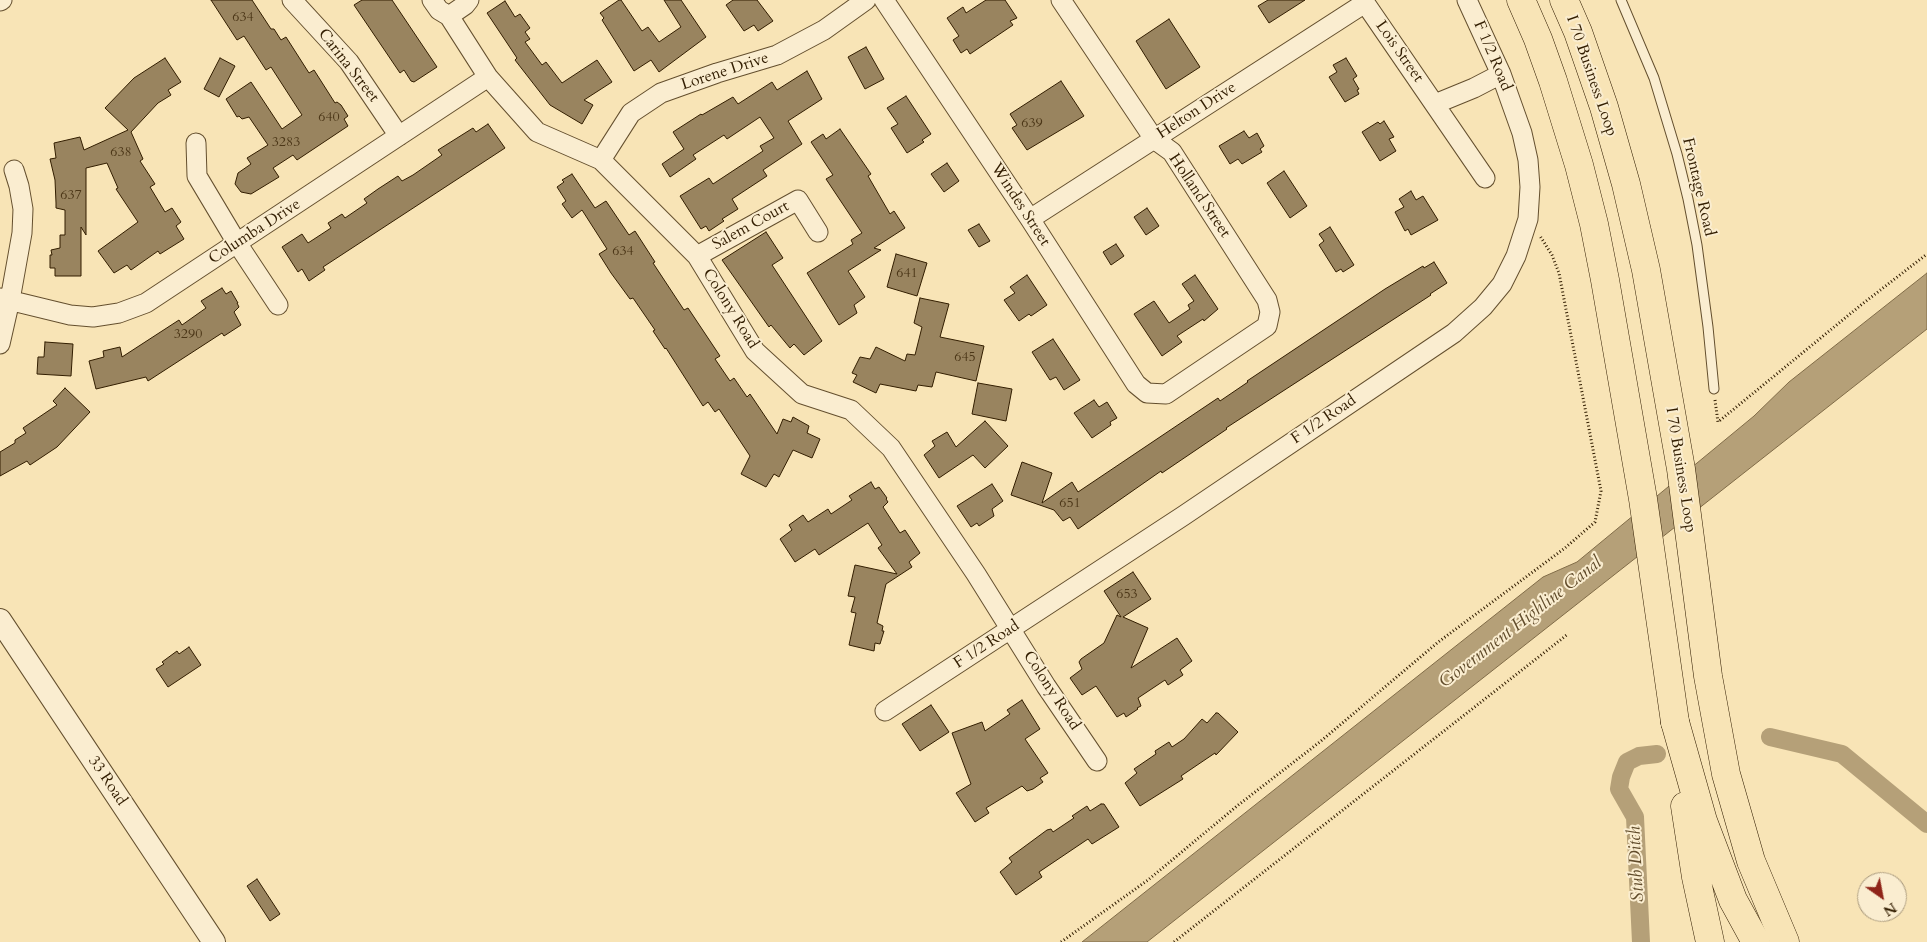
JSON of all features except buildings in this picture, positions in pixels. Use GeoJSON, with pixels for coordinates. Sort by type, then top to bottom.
{"type":"FeatureCollection","features":[{"type":"Feature","properties":{"kind":"main road"},"geometry":{"type":"LineString","coordinates":[[1521,0],[1553,81],[1579,165],[1606,280],[1643,499],[1696,876],[1710,942]]}},
{"type":"Feature","properties":{"kind":"main road","name":"I 70 Business Loop"},"geometry":{"type":"LineString","coordinates":[[1564,0],[1578,32],[1604,107],[1626,184],[1646,270],[1681,469],[1708,676],[1726,774],[1751,861],[1786,942]]}},
{"type":"Feature","properties":{"kind":"main road"},"geometry":{"type":"LineString","coordinates":[[1675,722],[1703,821],[1733,900],[1756,942]]}},
{"type":"Feature","properties":{"kind":"street","name":"Carina Street"},"geometry":{"type":"LineString","coordinates":[[292,0],[349,62],[399,136]]}},
{"type":"Feature","properties":{"kind":"street","name":"Colony Road"},"geometry":{"type":"LineString","coordinates":[[432,0],[438,10],[449,16],[488,77],[537,132],[601,160],[697,256],[755,351],[802,394],[851,410],[891,448],[1097,761]]}},
{"type":"Feature","properties":{"kind":"street"},"geometry":{"type":"LineString","coordinates":[[449,16],[469,0]]}},
{"type":"Feature","properties":{"kind":"street","name":"Lorene Drive"},"geometry":{"type":"LineString","coordinates":[[601,160],[631,113],[661,93],[717,73],[777,55],[824,30],[866,0]]}},
{"type":"Feature","properties":{"kind":"street","name":"Windes Street"},"geometry":{"type":"LineString","coordinates":[[884,0],[1136,384],[1147,393],[1166,394]]}},
{"type":"Feature","properties":{"kind":"street","name":"Holland Street"},"geometry":{"type":"LineString","coordinates":[[1061,0],[1154,139],[1172,152],[1267,300],[1270,312],[1267,326],[1166,394]]}},
{"type":"Feature","properties":{"kind":"street","name":"F 1/2 Road"},"geometry":{"type":"LineString","coordinates":[[885,711],[1183,516],[1454,333],[1483,307],[1502,284],[1516,256],[1528,219],[1530,186],[1528,160],[1522,133],[1501,74],[1467,0]]}},
{"type":"Feature","properties":{"kind":"street","name":"Helton Drive"},"geometry":{"type":"LineString","coordinates":[[1030,220],[1364,1]]}},
{"type":"Feature","properties":{"kind":"street","name":"Lois Street"},"geometry":{"type":"LineString","coordinates":[[1364,1],[1485,178]]}},
{"type":"Feature","properties":{"kind":"street"},"geometry":{"type":"LineString","coordinates":[[1435,104],[1474,88],[1501,74]]}},
{"type":"Feature","properties":{"kind":"street","name":"Columba Drive"},"geometry":{"type":"LineString","coordinates":[[5,299],[70,315],[93,317],[119,313],[146,303],[488,77]]}},
{"type":"Feature","properties":{"kind":"street"},"geometry":{"type":"LineString","coordinates":[[196,143],[197,176],[237,243],[278,305]]}},
{"type":"Feature","properties":{"kind":"street"},"geometry":{"type":"LineString","coordinates":[[0,344],[5,299],[22,233],[23,209],[14,170]]}},
{"type":"Feature","properties":{"kind":"street","name":"Salem Court"},"geometry":{"type":"LineString","coordinates":[[697,256],[798,200],[818,232]]}},
{"type":"Feature","properties":{"kind":"street","name":"33 Road"},"geometry":{"type":"LineString","coordinates":[[0,620],[214,942]]}},
{"type":"Feature","properties":{"kind":"lane","name":"Frontage Road"},"geometry":{"type":"LineString","coordinates":[[1621,0],[1654,78],[1677,154],[1688,199],[1697,245],[1714,389]]}},
{"type":"Feature","properties":{"kind":"path"},"geometry":{"type":"LineString","coordinates":[[1061,942],[1148,880],[1237,806],[1321,741],[1437,643],[1565,548],[1595,522],[1601,491],[1559,273],[1552,255],[1528,219]]}},
{"type":"Feature","properties":{"kind":"path"},"geometry":{"type":"LineString","coordinates":[[1714,389],[1718,422],[1861,304],[1927,254]]}},
{"type":"Feature","properties":{"kind":"path"},"geometry":{"type":"LineString","coordinates":[[1174,942],[1568,634]]}},
{"type":"Feature","properties":{"kind":"water","name":"Government Highline Canal"},"geometry":{"type":"Polygon","coordinates":[[[1927,273],[1927,329],[1147,942],[1082,942],[1543,577],[1577,562],[1754,416],[1789,382],[1927,273]]]}},
{"type":"Feature","properties":{"kind":"waterway","name":"Stub Ditch"},"geometry":{"type":"LineString","coordinates":[[1770,737],[1842,754],[1927,824]]}},
{"type":"Feature","properties":{"kind":"waterway","name":"Stub Ditch"},"geometry":{"type":"LineString","coordinates":[[1641,942],[1635,817],[1619,789],[1627,762],[1639,756],[1657,754]]}}]}
